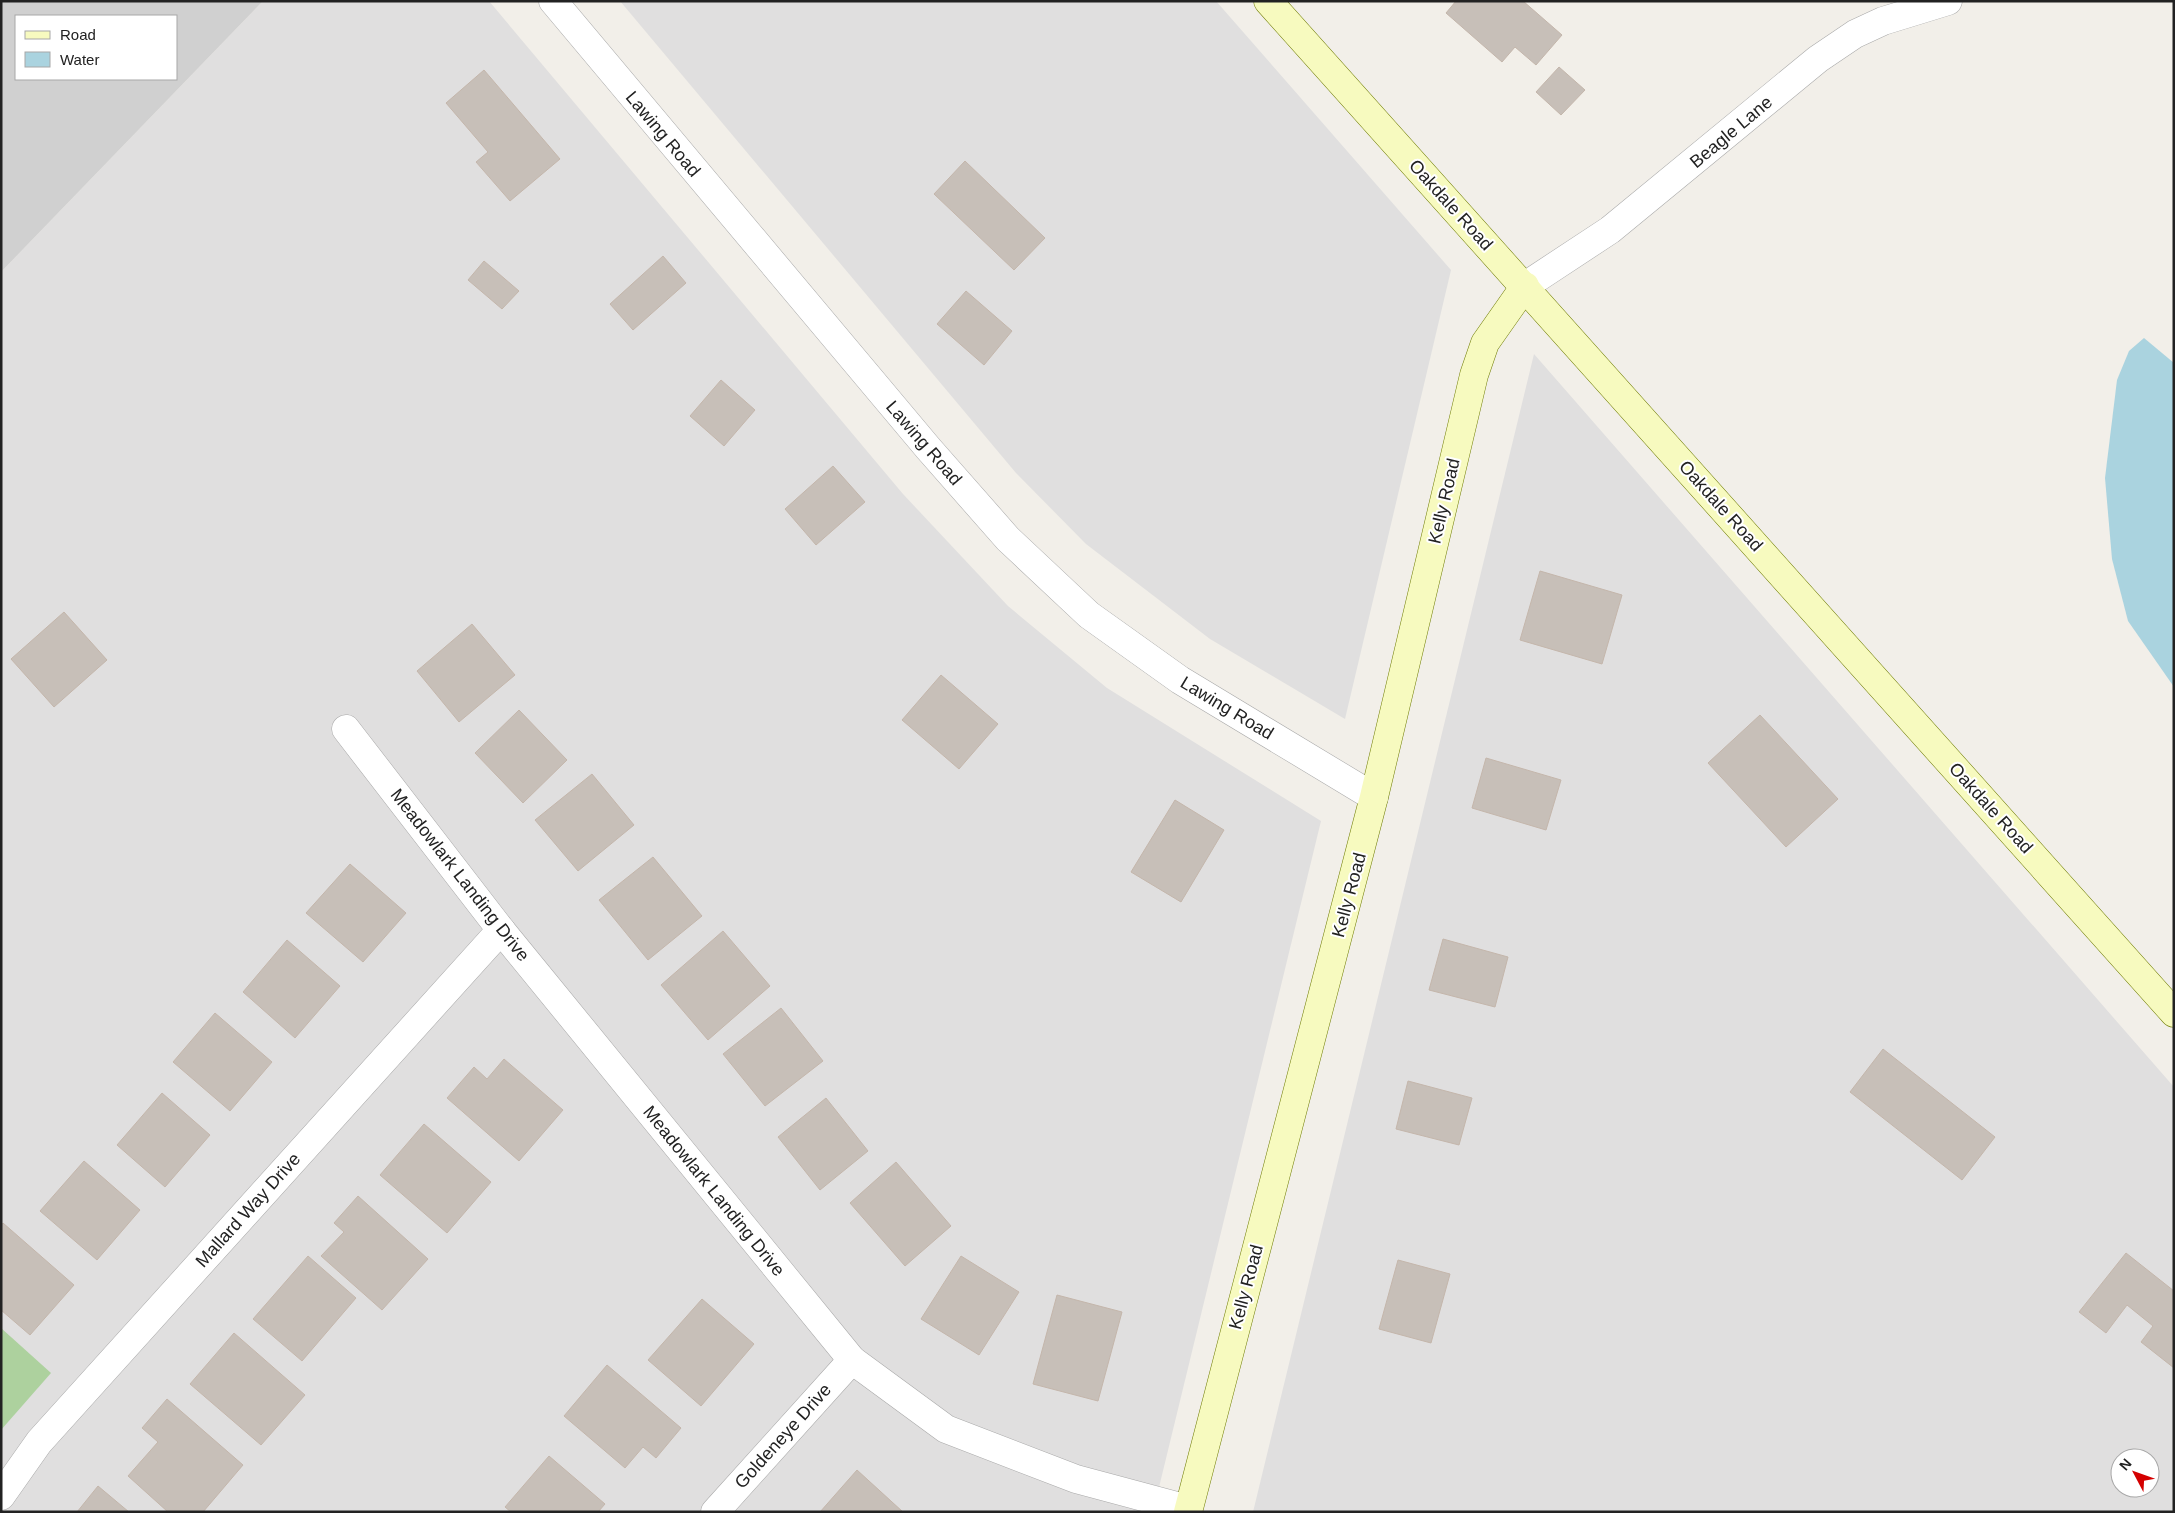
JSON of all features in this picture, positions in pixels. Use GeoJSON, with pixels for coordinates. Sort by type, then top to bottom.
{"type":"FeatureCollection","features":[{"type":"Feature","properties":{"kind":"main road","name":"Oakdale Road"},"geometry":{"type":"LineString","coordinates":[[1268,1],[2174,1013]]}},
{"type":"Feature","properties":{"kind":"main road","name":"Kelly Road"},"geometry":{"type":"LineString","coordinates":[[1188,1510],[1374,797],[1474,374],[1485,342],[1525,286]]}},
{"type":"Feature","properties":{"kind":"street","name":"Lawing Road"},"geometry":{"type":"LineString","coordinates":[[553,1],[928,448],[1008,539],[1089,615],[1158,664],[1374,797]]}},
{"type":"Feature","properties":{"kind":"street","name":"Beagle Lane"},"geometry":{"type":"LineString","coordinates":[[1525,286],[1610,230],[1818,59],[1855,34],[1883,21],[1948,1]]}},
{"type":"Feature","properties":{"kind":"street","name":"Meadowlark Landing Drive"},"geometry":{"type":"LineString","coordinates":[[346,729],[501,930],[852,1360],[946,1429],[1076,1479],[1188,1510]]}},
{"type":"Feature","properties":{"kind":"street","name":"Mallard Way Drive"},"geometry":{"type":"LineString","coordinates":[[1,1496],[39,1442],[501,930]]}},
{"type":"Feature","properties":{"kind":"street","name":"Goldeneye Drive"},"geometry":{"type":"LineString","coordinates":[[715,1512],[852,1360]]}},
{"type":"Feature","properties":{"kind":"shaded area"},"geometry":{"type":"Polygon","coordinates":[[[1,1],[263,1],[1,272],[1,1]]]}},
{"type":"Feature","properties":{"kind":"shaded area"},"geometry":{"type":"Polygon","coordinates":[[[263,1],[489,1],[903,494],[1008,606],[1107,688],[1321,821],[1153,1512],[1,1512],[1,272],[263,1]]]}},
{"type":"Feature","properties":{"kind":"shaded area"},"geometry":{"type":"Polygon","coordinates":[[[620,1],[1216,1],[1451,270],[1345,719],[1210,639],[1086,544],[1016,473],[620,1]]]}},
{"type":"Feature","properties":{"kind":"shaded area"},"geometry":{"type":"Polygon","coordinates":[[[1534,354],[2174,1087],[2174,1512],[1253,1512],[1534,354]]]}},
{"type":"Feature","properties":{"kind":"green space"},"geometry":{"type":"Polygon","coordinates":[[[1,1328],[51,1373],[1,1430],[1,1328]]]}},
{"type":"Feature","properties":{"kind":"water"},"geometry":{"type":"Polygon","coordinates":[[[2144,338],[2174,363],[2174,687],[2128,621],[2112,559],[2105,478],[2117,380],[2129,351],[2144,338]]]}},
{"type":"Feature","properties":{"kind":"building"},"geometry":{"type":"Polygon","coordinates":[[[1456,1],[1523,1],[1562,35],[1536,65],[1515,47],[1502,62],[1446,13],[1456,1]]]}},
{"type":"Feature","properties":{"kind":"building"},"geometry":{"type":"Polygon","coordinates":[[[1559,67],[1585,90],[1561,115],[1536,92],[1559,67]]]}},
{"type":"Feature","properties":{"kind":"building"},"geometry":{"type":"Polygon","coordinates":[[[484,70],[560,159],[510,201],[476,162],[488,152],[446,103],[484,70]]]}},
{"type":"Feature","properties":{"kind":"building"},"geometry":{"type":"Polygon","coordinates":[[[965,161],[1045,238],[1014,270],[934,194],[965,161]]]}},
{"type":"Feature","properties":{"kind":"building"},"geometry":{"type":"Polygon","coordinates":[[[663,256],[686,283],[633,330],[610,304],[663,256]]]}},
{"type":"Feature","properties":{"kind":"building"},"geometry":{"type":"Polygon","coordinates":[[[484,261],[519,291],[502,309],[468,280],[484,261]]]}},
{"type":"Feature","properties":{"kind":"building"},"geometry":{"type":"Polygon","coordinates":[[[966,291],[1012,331],[984,365],[937,324],[966,291]]]}},
{"type":"Feature","properties":{"kind":"building"},"geometry":{"type":"Polygon","coordinates":[[[721,380],[755,410],[724,446],[690,416],[721,380]]]}},
{"type":"Feature","properties":{"kind":"building"},"geometry":{"type":"Polygon","coordinates":[[[833,466],[865,502],[816,545],[785,509],[833,466]]]}},
{"type":"Feature","properties":{"kind":"building"},"geometry":{"type":"Polygon","coordinates":[[[1540,571],[1622,595],[1602,664],[1520,640],[1540,571]]]}},
{"type":"Feature","properties":{"kind":"building"},"geometry":{"type":"Polygon","coordinates":[[[64,612],[107,660],[54,707],[11,659],[64,612]]]}},
{"type":"Feature","properties":{"kind":"building"},"geometry":{"type":"Polygon","coordinates":[[[472,624],[515,675],[459,722],[417,671],[472,624]]]}},
{"type":"Feature","properties":{"kind":"building"},"geometry":{"type":"Polygon","coordinates":[[[941,675],[998,724],[959,769],[902,720],[941,675]]]}},
{"type":"Feature","properties":{"kind":"building"},"geometry":{"type":"Polygon","coordinates":[[[519,710],[567,760],[523,803],[475,753],[519,710]]]}},
{"type":"Feature","properties":{"kind":"building"},"geometry":{"type":"Polygon","coordinates":[[[1760,715],[1838,799],[1786,847],[1708,763],[1760,715]]]}},
{"type":"Feature","properties":{"kind":"building"},"geometry":{"type":"Polygon","coordinates":[[[1486,758],[1561,780],[1546,830],[1472,808],[1486,758]]]}},
{"type":"Feature","properties":{"kind":"building"},"geometry":{"type":"Polygon","coordinates":[[[592,774],[634,825],[578,871],[535,820],[592,774]]]}},
{"type":"Feature","properties":{"kind":"building"},"geometry":{"type":"Polygon","coordinates":[[[1175,800],[1224,830],[1181,902],[1131,872],[1175,800]]]}},
{"type":"Feature","properties":{"kind":"building"},"geometry":{"type":"Polygon","coordinates":[[[653,857],[702,916],[648,960],[599,900],[653,857]]]}},
{"type":"Feature","properties":{"kind":"building"},"geometry":{"type":"Polygon","coordinates":[[[350,864],[406,913],[363,962],[306,913],[350,864]]]}},
{"type":"Feature","properties":{"kind":"building"},"geometry":{"type":"Polygon","coordinates":[[[723,931],[770,986],[708,1040],[661,985],[723,931]]]}},
{"type":"Feature","properties":{"kind":"building"},"geometry":{"type":"Polygon","coordinates":[[[1443,939],[1508,957],[1495,1007],[1429,990],[1443,939]]]}},
{"type":"Feature","properties":{"kind":"building"},"geometry":{"type":"Polygon","coordinates":[[[287,940],[340,986],[295,1038],[243,992],[287,940]]]}},
{"type":"Feature","properties":{"kind":"building"},"geometry":{"type":"Polygon","coordinates":[[[781,1008],[823,1061],[765,1106],[723,1054],[781,1008]]]}},
{"type":"Feature","properties":{"kind":"building"},"geometry":{"type":"Polygon","coordinates":[[[215,1013],[272,1062],[230,1111],[173,1062],[215,1013]]]}},
{"type":"Feature","properties":{"kind":"building"},"geometry":{"type":"Polygon","coordinates":[[[1883,1049],[1995,1137],[1962,1180],[1850,1092],[1883,1049]]]}},
{"type":"Feature","properties":{"kind":"building"},"geometry":{"type":"Polygon","coordinates":[[[504,1059],[563,1110],[519,1161],[447,1098],[474,1067],[487,1079],[504,1059]]]}},
{"type":"Feature","properties":{"kind":"building"},"geometry":{"type":"Polygon","coordinates":[[[1408,1081],[1472,1098],[1459,1145],[1396,1129],[1408,1081]]]}},
{"type":"Feature","properties":{"kind":"building"},"geometry":{"type":"Polygon","coordinates":[[[162,1093],[210,1135],[165,1187],[117,1145],[162,1093]]]}},
{"type":"Feature","properties":{"kind":"building"},"geometry":{"type":"Polygon","coordinates":[[[826,1098],[868,1151],[820,1190],[778,1137],[826,1098]]]}},
{"type":"Feature","properties":{"kind":"building"},"geometry":{"type":"Polygon","coordinates":[[[424,1124],[491,1182],[447,1233],[380,1175],[424,1124]]]}},
{"type":"Feature","properties":{"kind":"building"},"geometry":{"type":"Polygon","coordinates":[[[84,1161],[140,1210],[97,1260],[40,1211],[84,1161]]]}},
{"type":"Feature","properties":{"kind":"building"},"geometry":{"type":"Polygon","coordinates":[[[896,1162],[951,1226],[905,1266],[850,1203],[896,1162]]]}},
{"type":"Feature","properties":{"kind":"building"},"geometry":{"type":"Polygon","coordinates":[[[358,1196],[428,1259],[382,1310],[321,1256],[344,1232],[334,1223],[358,1196]]]}},
{"type":"Feature","properties":{"kind":"building"},"geometry":{"type":"Polygon","coordinates":[[[3,1223],[74,1285],[30,1335],[1,1310],[1,1226],[3,1223]]]}},
{"type":"Feature","properties":{"kind":"building"},"geometry":{"type":"Polygon","coordinates":[[[2126,1253],[2174,1291],[2174,1368],[2141,1342],[2153,1326],[2127,1305],[2106,1333],[2079,1312],[2126,1253]]]}},
{"type":"Feature","properties":{"kind":"building"},"geometry":{"type":"Polygon","coordinates":[[[308,1256],[356,1298],[302,1361],[253,1319],[308,1256]]]}},
{"type":"Feature","properties":{"kind":"building"},"geometry":{"type":"Polygon","coordinates":[[[961,1256],[1019,1292],[979,1355],[921,1319],[961,1256]]]}},
{"type":"Feature","properties":{"kind":"building"},"geometry":{"type":"Polygon","coordinates":[[[1398,1260],[1450,1274],[1431,1343],[1379,1329],[1398,1260]]]}},
{"type":"Feature","properties":{"kind":"building"},"geometry":{"type":"Polygon","coordinates":[[[1057,1295],[1122,1312],[1098,1401],[1033,1384],[1057,1295]]]}},
{"type":"Feature","properties":{"kind":"building"},"geometry":{"type":"Polygon","coordinates":[[[702,1299],[754,1344],[701,1406],[648,1360],[702,1299]]]}},
{"type":"Feature","properties":{"kind":"building"},"geometry":{"type":"Polygon","coordinates":[[[234,1333],[305,1395],[261,1445],[190,1384],[234,1333]]]}},
{"type":"Feature","properties":{"kind":"building"},"geometry":{"type":"Polygon","coordinates":[[[607,1365],[681,1428],[656,1458],[643,1447],[625,1468],[564,1416],[607,1365]]]}},
{"type":"Feature","properties":{"kind":"building"},"geometry":{"type":"Polygon","coordinates":[[[167,1399],[243,1465],[203,1512],[168,1512],[128,1476],[158,1442],[142,1428],[167,1399]]]}},
{"type":"Feature","properties":{"kind":"building"},"geometry":{"type":"Polygon","coordinates":[[[549,1456],[605,1504],[598,1512],[511,1512],[505,1507],[549,1456]]]}},
{"type":"Feature","properties":{"kind":"building"},"geometry":{"type":"Polygon","coordinates":[[[857,1470],[903,1512],[820,1512],[857,1470]]]}},
{"type":"Feature","properties":{"kind":"building"},"geometry":{"type":"Polygon","coordinates":[[[98,1486],[129,1512],[77,1512],[98,1486]]]}}]}
